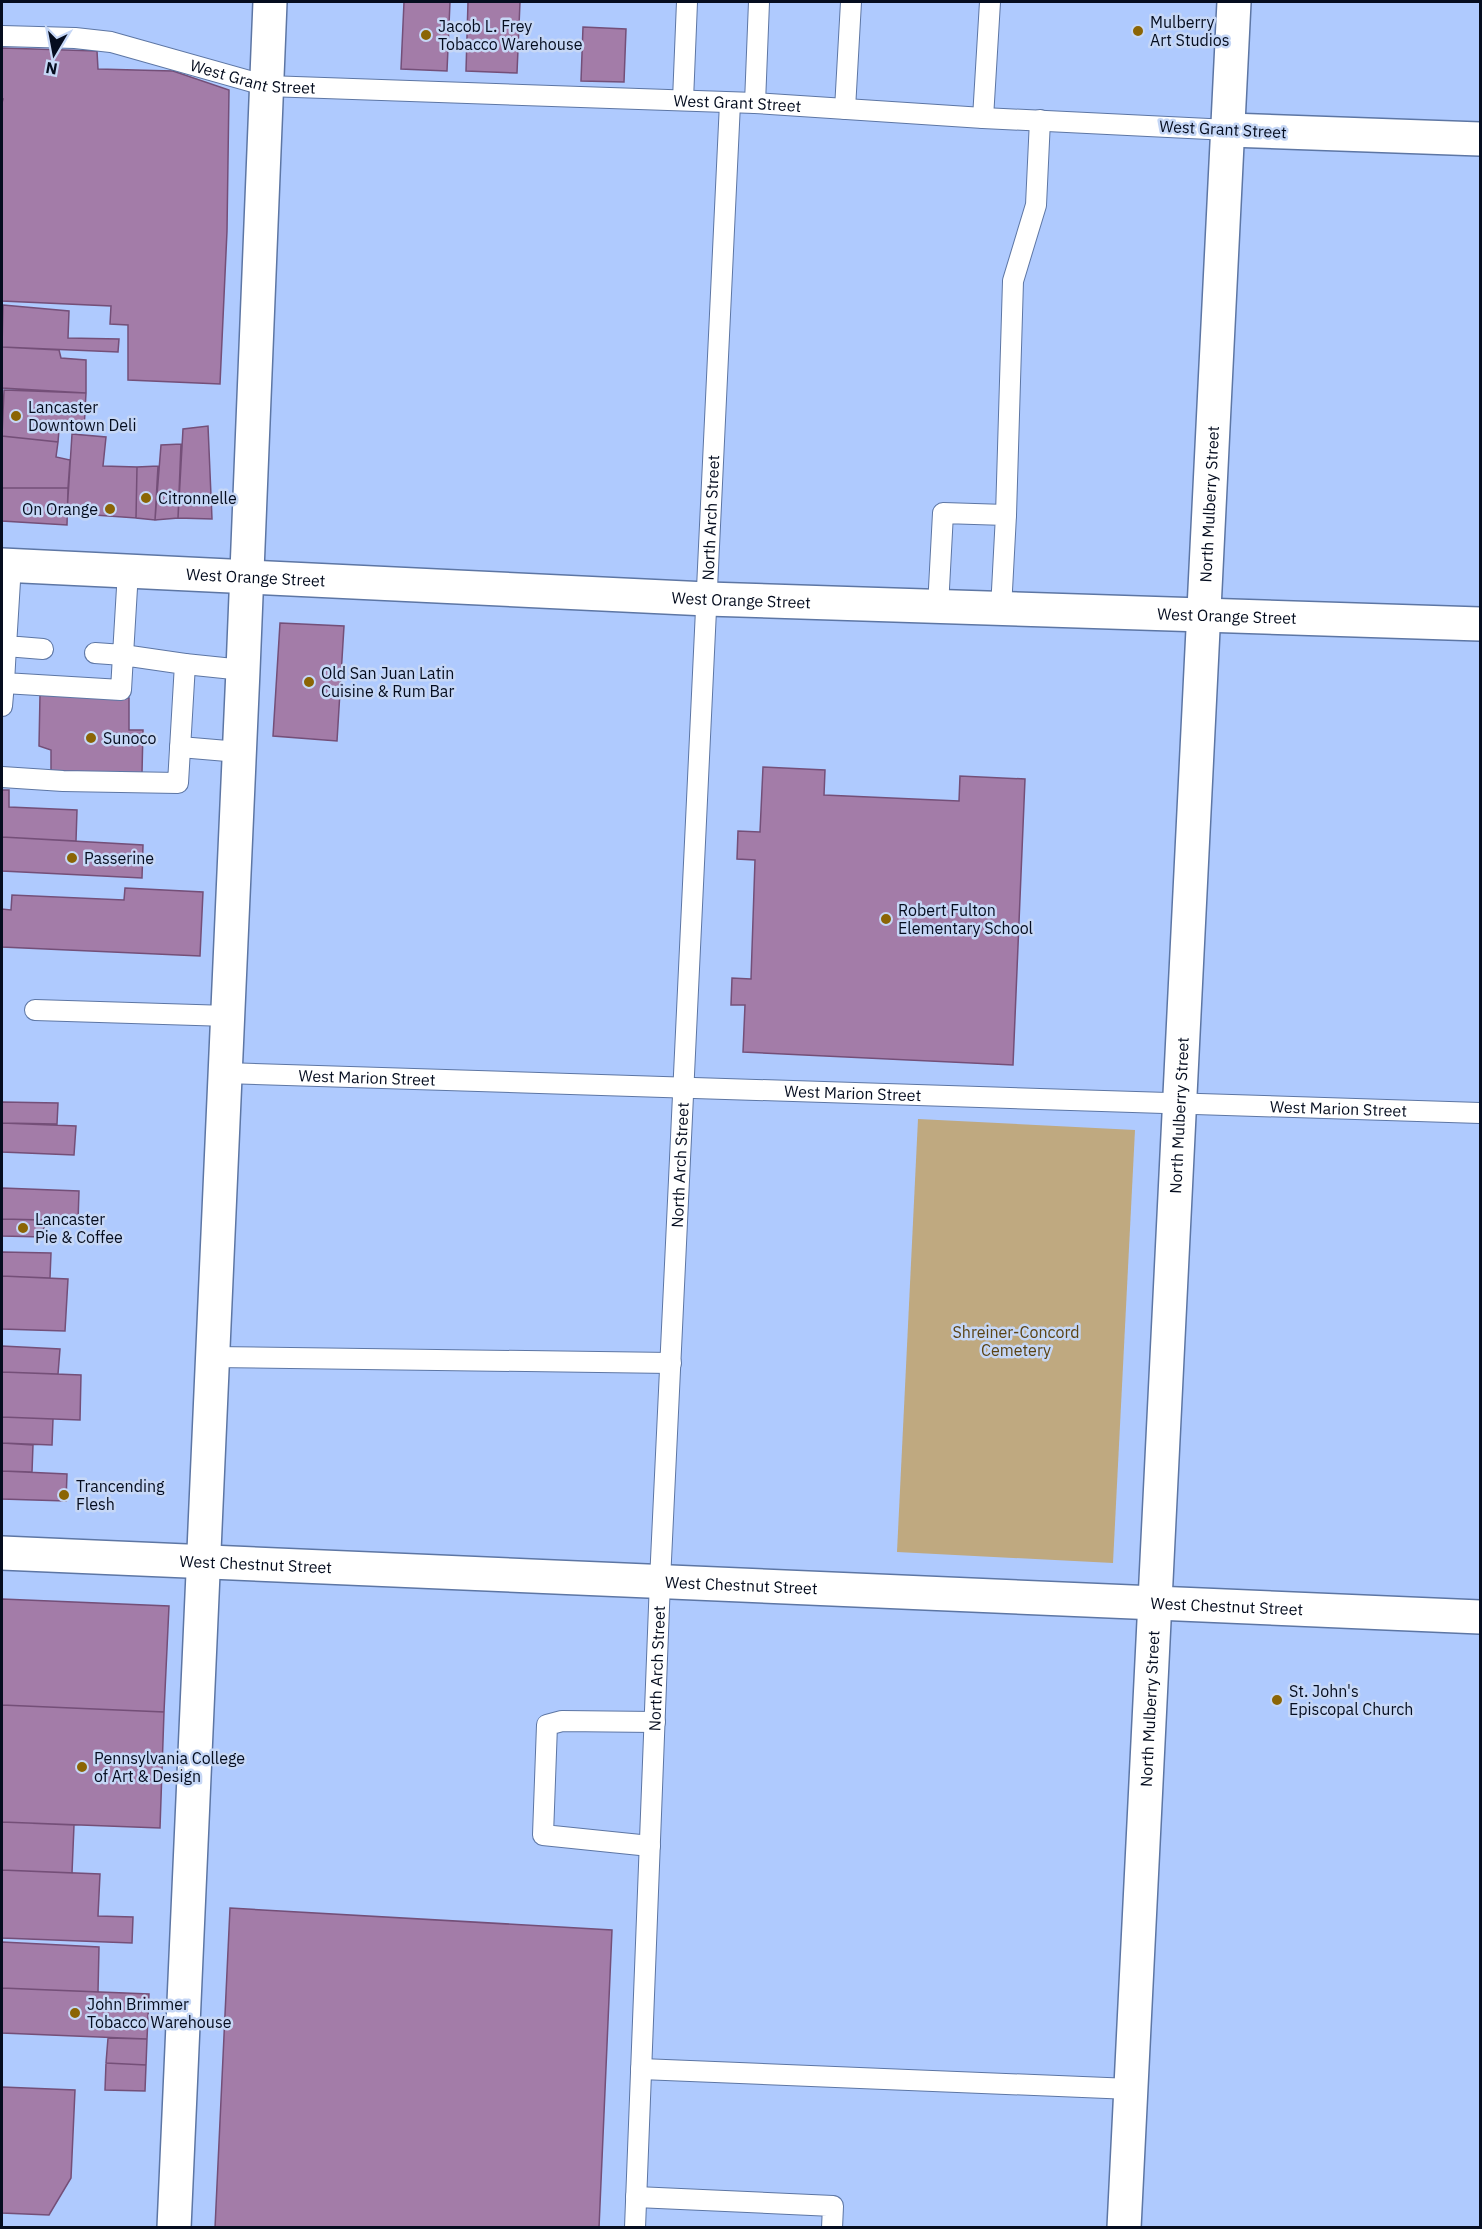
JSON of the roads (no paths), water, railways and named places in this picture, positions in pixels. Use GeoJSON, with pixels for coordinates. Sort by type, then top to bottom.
{"type":"FeatureCollection","features":[{"type":"Feature","properties":{"kind":"street"},"geometry":{"type":"LineString","coordinates":[[174,2228],[243,670],[270,2]]}},
{"type":"Feature","properties":{"kind":"street","name":"North Mulberry Street"},"geometry":{"type":"LineString","coordinates":[[1124,2228],[1234,2]]}},
{"type":"Feature","properties":{"kind":"street","name":"West Grant Street"},"geometry":{"type":"LineString","coordinates":[[1229,130],[1480,139]]}},
{"type":"Feature","properties":{"kind":"street","name":"West Orange Street"},"geometry":{"type":"LineString","coordinates":[[6,565],[707,599],[1480,624]]}},
{"type":"Feature","properties":{"kind":"street","name":"West Chestnut Street"},"geometry":{"type":"LineString","coordinates":[[2,1553],[1480,1617]]}},
{"type":"Feature","properties":{"kind":"lane"},"geometry":{"type":"LineString","coordinates":[[682,100],[687,2]]}},
{"type":"Feature","properties":{"kind":"lane"},"geometry":{"type":"LineString","coordinates":[[755,103],[759,2]]}},
{"type":"Feature","properties":{"kind":"lane"},"geometry":{"type":"LineString","coordinates":[[845,109],[851,2]]}},
{"type":"Feature","properties":{"kind":"lane"},"geometry":{"type":"LineString","coordinates":[[983,118],[990,2]]}},
{"type":"Feature","properties":{"kind":"lane","name":"West Grant Street"},"geometry":{"type":"LineString","coordinates":[[2,36],[111,42],[267,86],[755,103],[983,118],[1229,130]]}},
{"type":"Feature","properties":{"kind":"lane","name":"North Arch Street"},"geometry":{"type":"LineString","coordinates":[[635,2228],[660,1581],[730,103]]}},
{"type":"Feature","properties":{"kind":"lane"},"geometry":{"type":"LineString","coordinates":[[1001,609],[1013,281],[1036,205],[1040,120]]}},
{"type":"Feature","properties":{"kind":"lane"},"geometry":{"type":"LineString","coordinates":[[938,607],[943,513],[1006,515]]}},
{"type":"Feature","properties":{"kind":"lane"},"geometry":{"type":"LineString","coordinates":[[2,706],[6,646],[6,565]]}},
{"type":"Feature","properties":{"kind":"lane"},"geometry":{"type":"LineString","coordinates":[[3,683],[121,690],[128,571]]}},
{"type":"Feature","properties":{"kind":"lane"},"geometry":{"type":"LineString","coordinates":[[6,646],[43,648]]}},
{"type":"Feature","properties":{"kind":"lane"},"geometry":{"type":"LineString","coordinates":[[95,653],[243,670]]}},
{"type":"Feature","properties":{"kind":"lane"},"geometry":{"type":"LineString","coordinates":[[2,777],[63,781],[178,783],[185,664]]}},
{"type":"Feature","properties":{"kind":"lane"},"geometry":{"type":"LineString","coordinates":[[180,747],[239,752]]}},
{"type":"Feature","properties":{"kind":"lane"},"geometry":{"type":"LineString","coordinates":[[36,1010],[228,1016]]}},
{"type":"Feature","properties":{"kind":"lane","name":"West Marion Street"},"geometry":{"type":"LineString","coordinates":[[225,1074],[1480,1113]]}},
{"type":"Feature","properties":{"kind":"lane"},"geometry":{"type":"LineString","coordinates":[[212,1357],[671,1363]]}},
{"type":"Feature","properties":{"kind":"lane"},"geometry":{"type":"LineString","coordinates":[[650,1846],[543,1835],[546,1736],[547,1725],[562,1720],[655,1722]]}},
{"type":"Feature","properties":{"kind":"lane"},"geometry":{"type":"LineString","coordinates":[[641,2069],[1131,2089]]}},
{"type":"Feature","properties":{"kind":"lane"},"geometry":{"type":"LineString","coordinates":[[636,2197],[833,2206],[832,2228]]}},
{"type":"Feature","properties":{"kind":"place","name":"Mulberry Art Studios"},"geometry":{"type":"Point","coordinates":[1138,31]}},
{"type":"Feature","properties":{"kind":"place","name":"Jacob L. Frey Tobacco Warehouse"},"geometry":{"type":"Point","coordinates":[426,35]}},
{"type":"Feature","properties":{"kind":"place","name":"Lancaster Downtown Deli"},"geometry":{"type":"Point","coordinates":[16,416]}},
{"type":"Feature","properties":{"kind":"place","name":"Citronnelle"},"geometry":{"type":"Point","coordinates":[146,498]}},
{"type":"Feature","properties":{"kind":"place","name":"On Orange"},"geometry":{"type":"Point","coordinates":[110,509]}},
{"type":"Feature","properties":{"kind":"place","name":"Old San Juan Latin Cuisine & Rum Bar"},"geometry":{"type":"Point","coordinates":[309,682]}},
{"type":"Feature","properties":{"kind":"place","name":"Sunoco"},"geometry":{"type":"Point","coordinates":[91,738]}},
{"type":"Feature","properties":{"kind":"place","name":"Passerine"},"geometry":{"type":"Point","coordinates":[72,858]}},
{"type":"Feature","properties":{"kind":"place","name":"Robert Fulton Elementary School"},"geometry":{"type":"Point","coordinates":[886,919]}},
{"type":"Feature","properties":{"kind":"place","name":"Lancaster Pie & Coffee"},"geometry":{"type":"Point","coordinates":[23,1228]}},
{"type":"Feature","properties":{"kind":"place","name":"Trancending Flesh"},"geometry":{"type":"Point","coordinates":[64,1495]}},
{"type":"Feature","properties":{"kind":"place","name":"St. John's Episcopal Church"},"geometry":{"type":"Point","coordinates":[1277,1700]}},
{"type":"Feature","properties":{"kind":"place","name":"Pennsylvania College of Art & Design"},"geometry":{"type":"Point","coordinates":[82,1767]}},
{"type":"Feature","properties":{"kind":"place","name":"John Brimmer Tobacco Warehouse"},"geometry":{"type":"Point","coordinates":[75,2013]}},
{"type":"Feature","properties":{"kind":"park label","name":"Shreiner-Concord Cemetery"},"geometry":{"type":"Point","coordinates":[1016,1341]}}]}
